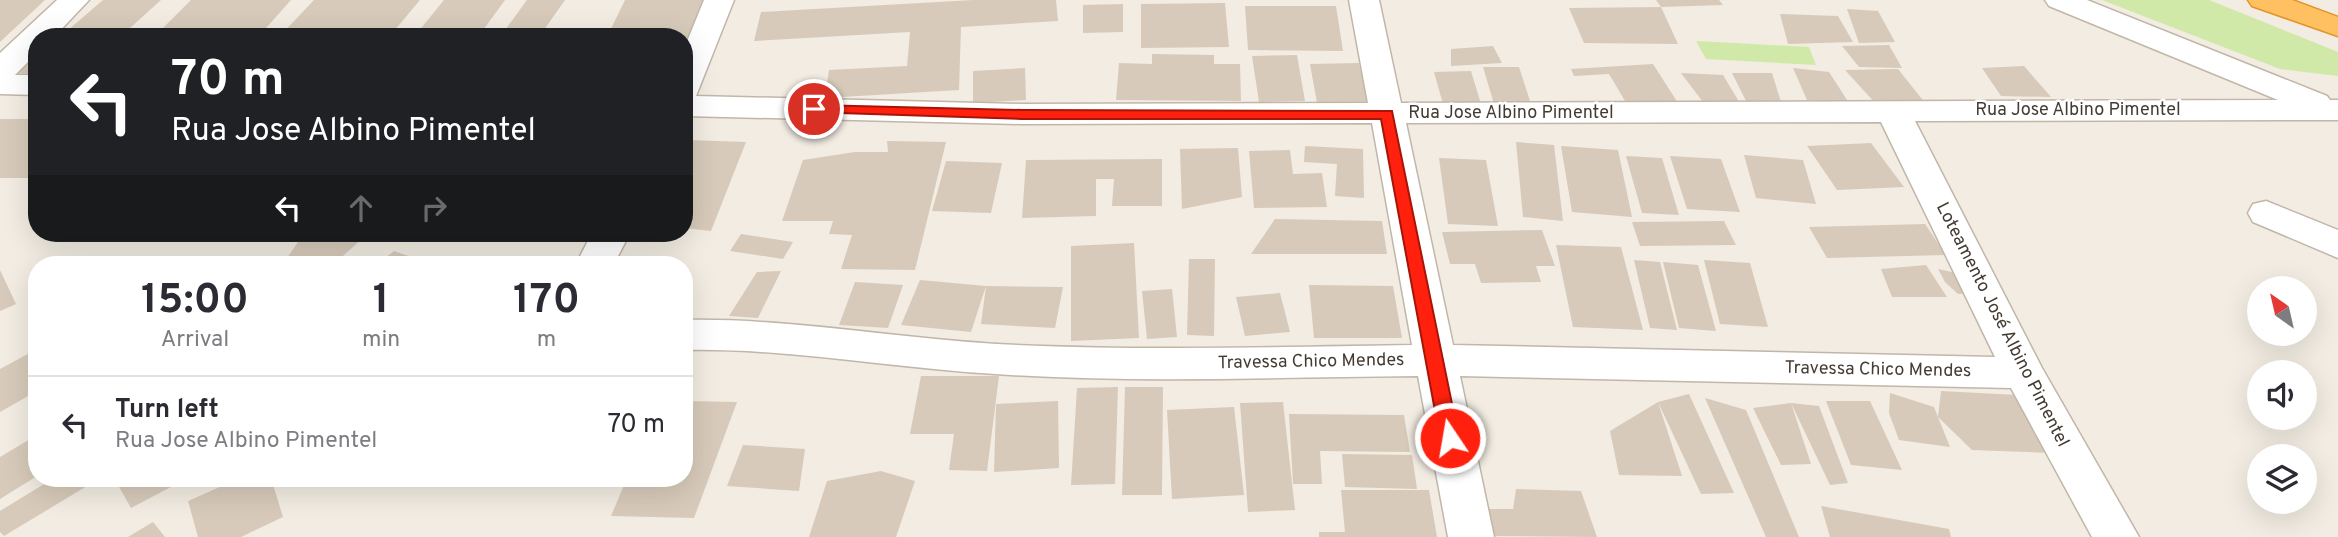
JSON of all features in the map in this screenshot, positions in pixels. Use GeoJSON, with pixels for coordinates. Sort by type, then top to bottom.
{"type":"FeatureCollection","features":[{"type":"Feature","properties":{"kind":"highway"},"geometry":{"type":"LineString","coordinates":[[2263,0],[2338,27]]}},
{"type":"Feature","properties":{"kind":"street"},"geometry":{"type":"LineString","coordinates":[[45,28],[74,0]]}},
{"type":"Feature","properties":{"kind":"street"},"geometry":{"type":"LineString","coordinates":[[693,67],[719,0]]}},
{"type":"Feature","properties":{"kind":"street"},"geometry":{"type":"LineString","coordinates":[[1364,0],[1433,360],[1471,537]]}},
{"type":"Feature","properties":{"kind":"street"},"geometry":{"type":"LineString","coordinates":[[2060,0],[2336,110]]}},
{"type":"Feature","properties":{"kind":"street"},"geometry":{"type":"LineString","coordinates":[[0,71],[28,44]]}},
{"type":"Feature","properties":{"kind":"street"},"geometry":{"type":"LineString","coordinates":[[0,84],[28,85]]}},
{"type":"Feature","properties":{"kind":"street","name":"Rua Jose Albino Pimentel"},"geometry":{"type":"LineString","coordinates":[[693,106],[1022,114],[2336,110]]}},
{"type":"Feature","properties":{"kind":"street","name":"Loteamento José Albino Pimentel"},"geometry":{"type":"LineString","coordinates":[[1892,110],[2024,373],[2116,537]]}},
{"type":"Feature","properties":{"kind":"street"},"geometry":{"type":"LineString","coordinates":[[2266,213],[2338,245]]}},
{"type":"Feature","properties":{"kind":"street","name":"Travessa Chico Mendes"},"geometry":{"type":"LineString","coordinates":[[693,335],[733,334],[994,359],[1113,364],[1433,360],[2024,373]]}},
{"type":"Feature","properties":{"kind":"green space"},"geometry":{"type":"Polygon","coordinates":[[[2102,0],[2209,0],[2338,52],[2338,76],[2280,69],[2102,0]]]}},
{"type":"Feature","properties":{"kind":"green space"},"geometry":{"type":"Polygon","coordinates":[[[1696,41],[1809,47],[1816,65],[1706,59],[1696,41]]]}},
{"type":"Feature","properties":{"kind":"building"},"geometry":{"type":"Polygon","coordinates":[[[0,0],[45,0],[0,42],[0,0]]]}},
{"type":"Feature","properties":{"kind":"building"},"geometry":{"type":"Polygon","coordinates":[[[103,0],[161,0],[130,28],[70,28],[103,0]]]}},
{"type":"Feature","properties":{"kind":"building"},"geometry":{"type":"Polygon","coordinates":[[[191,0],[291,0],[266,28],[163,28],[191,0]]]}},
{"type":"Feature","properties":{"kind":"building"},"geometry":{"type":"Polygon","coordinates":[[[314,0],[420,0],[397,28],[288,28],[314,0]]]}},
{"type":"Feature","properties":{"kind":"building"},"geometry":{"type":"Polygon","coordinates":[[[444,0],[505,0],[485,28],[421,28],[444,0]]]}},
{"type":"Feature","properties":{"kind":"building"},"geometry":{"type":"Polygon","coordinates":[[[527,0],[565,0],[545,28],[507,28],[527,0]]]}},
{"type":"Feature","properties":{"kind":"building"},"geometry":{"type":"Polygon","coordinates":[[[625,0],[707,0],[693,34],[693,28],[611,28],[625,0]]]}},
{"type":"Feature","properties":{"kind":"building"},"geometry":{"type":"Polygon","coordinates":[[[973,0],[1056,0],[1058,21],[961,27],[959,90],[825,98],[829,70],[907,66],[910,32],[754,41],[761,12],[973,0]]]}},
{"type":"Feature","properties":{"kind":"building"},"geometry":{"type":"Polygon","coordinates":[[[1656,0],[1719,0],[1723,5],[1661,7],[1656,0]]]}},
{"type":"Feature","properties":{"kind":"building"},"geometry":{"type":"Polygon","coordinates":[[[1225,3],[1229,47],[1141,48],[1141,4],[1225,3]]]}},
{"type":"Feature","properties":{"kind":"building"},"geometry":{"type":"Polygon","coordinates":[[[1123,4],[1123,32],[1083,33],[1083,5],[1123,4]]]}},
{"type":"Feature","properties":{"kind":"building"},"geometry":{"type":"Polygon","coordinates":[[[1245,6],[1336,6],[1343,51],[1248,50],[1245,6]]]}},
{"type":"Feature","properties":{"kind":"building"},"geometry":{"type":"Polygon","coordinates":[[[1661,7],[1678,44],[1584,43],[1569,8],[1661,7]]]}},
{"type":"Feature","properties":{"kind":"building"},"geometry":{"type":"Polygon","coordinates":[[[1847,9],[1878,11],[1895,42],[1859,43],[1847,9]]]}},
{"type":"Feature","properties":{"kind":"building"},"geometry":{"type":"Polygon","coordinates":[[[1780,14],[1838,16],[1853,42],[1788,44],[1780,14]]]}},
{"type":"Feature","properties":{"kind":"building"},"geometry":{"type":"Polygon","coordinates":[[[1889,45],[1902,68],[1859,67],[1842,46],[1889,45]]]}},
{"type":"Feature","properties":{"kind":"building"},"geometry":{"type":"Polygon","coordinates":[[[1493,46],[1502,63],[1451,66],[1451,49],[1493,46]]]}},
{"type":"Feature","properties":{"kind":"building"},"geometry":{"type":"Polygon","coordinates":[[[1152,54],[1214,55],[1214,64],[1240,64],[1241,101],[1116,100],[1119,63],[1152,64],[1152,54]]]}},
{"type":"Feature","properties":{"kind":"building"},"geometry":{"type":"Polygon","coordinates":[[[1297,55],[1305,101],[1259,102],[1252,56],[1297,55]]]}},
{"type":"Feature","properties":{"kind":"building"},"geometry":{"type":"Polygon","coordinates":[[[1359,63],[1368,102],[1317,103],[1310,64],[1359,63]]]}},
{"type":"Feature","properties":{"kind":"building"},"geometry":{"type":"Polygon","coordinates":[[[28,64],[28,74],[17,73],[28,64]]]}},
{"type":"Feature","properties":{"kind":"building"},"geometry":{"type":"Polygon","coordinates":[[[1653,64],[1678,103],[1628,106],[1609,74],[1574,76],[1571,69],[1653,64]]]}},
{"type":"Feature","properties":{"kind":"building"},"geometry":{"type":"Polygon","coordinates":[[[2024,66],[2051,97],[2001,96],[1982,68],[2024,66]]]}},
{"type":"Feature","properties":{"kind":"building"},"geometry":{"type":"Polygon","coordinates":[[[1483,67],[1519,67],[1531,104],[1494,104],[1483,67]]]}},
{"type":"Feature","properties":{"kind":"building"},"geometry":{"type":"Polygon","coordinates":[[[1025,68],[1026,100],[973,103],[973,71],[1025,68]]]}},
{"type":"Feature","properties":{"kind":"building"},"geometry":{"type":"Polygon","coordinates":[[[1793,68],[1829,72],[1849,103],[1807,100],[1793,68]]]}},
{"type":"Feature","properties":{"kind":"building"},"geometry":{"type":"Polygon","coordinates":[[[1898,69],[1926,104],[1877,105],[1845,70],[1898,69]]]}},
{"type":"Feature","properties":{"kind":"building"},"geometry":{"type":"Polygon","coordinates":[[[1471,71],[1481,104],[1443,104],[1434,72],[1471,71]]]}},
{"type":"Feature","properties":{"kind":"building"},"geometry":{"type":"Polygon","coordinates":[[[1681,73],[1723,75],[1741,105],[1706,106],[1681,73]]]}},
{"type":"Feature","properties":{"kind":"building"},"geometry":{"type":"Polygon","coordinates":[[[1732,73],[1772,73],[1781,102],[1746,101],[1732,73]]]}},
{"type":"Feature","properties":{"kind":"building"},"geometry":{"type":"Polygon","coordinates":[[[0,119],[28,119],[28,178],[0,178],[0,119]]]}},
{"type":"Feature","properties":{"kind":"building"},"geometry":{"type":"Polygon","coordinates":[[[693,140],[746,142],[711,231],[693,229],[693,140]]]}},
{"type":"Feature","properties":{"kind":"building"},"geometry":{"type":"Polygon","coordinates":[[[887,141],[946,142],[915,270],[841,269],[852,235],[829,234],[833,221],[782,221],[803,160],[855,152],[888,152],[887,141]]]}},
{"type":"Feature","properties":{"kind":"building"},"geometry":{"type":"Polygon","coordinates":[[[1516,142],[1554,145],[1563,221],[1523,217],[1516,142]]]}},
{"type":"Feature","properties":{"kind":"building"},"geometry":{"type":"Polygon","coordinates":[[[1871,143],[1904,187],[1837,190],[1807,146],[1871,143]]]}},
{"type":"Feature","properties":{"kind":"building"},"geometry":{"type":"Polygon","coordinates":[[[1305,146],[1363,149],[1364,198],[1335,196],[1337,164],[1304,162],[1305,146]]]}},
{"type":"Feature","properties":{"kind":"building"},"geometry":{"type":"Polygon","coordinates":[[[1561,146],[1618,150],[1632,217],[1572,212],[1561,146]]]}},
{"type":"Feature","properties":{"kind":"building"},"geometry":{"type":"Polygon","coordinates":[[[1238,148],[1242,197],[1182,209],[1180,149],[1238,148]]]}},
{"type":"Feature","properties":{"kind":"building"},"geometry":{"type":"Polygon","coordinates":[[[1290,150],[1293,174],[1322,173],[1327,207],[1254,208],[1249,151],[1290,150]]]}},
{"type":"Feature","properties":{"kind":"building"},"geometry":{"type":"Polygon","coordinates":[[[1744,155],[1803,160],[1816,204],[1756,198],[1744,155]]]}},
{"type":"Feature","properties":{"kind":"building"},"geometry":{"type":"Polygon","coordinates":[[[1626,156],[1662,158],[1679,215],[1642,213],[1626,156]]]}},
{"type":"Feature","properties":{"kind":"building"},"geometry":{"type":"Polygon","coordinates":[[[1670,156],[1721,159],[1740,212],[1687,209],[1670,156]]]}},
{"type":"Feature","properties":{"kind":"building"},"geometry":{"type":"Polygon","coordinates":[[[1439,158],[1486,160],[1498,226],[1448,224],[1439,158]]]}},
{"type":"Feature","properties":{"kind":"building"},"geometry":{"type":"Polygon","coordinates":[[[1162,159],[1162,206],[1112,206],[1114,179],[1096,179],[1096,216],[1022,218],[1026,160],[1162,159]]]}},
{"type":"Feature","properties":{"kind":"building"},"geometry":{"type":"Polygon","coordinates":[[[946,161],[1002,163],[991,213],[932,211],[946,161]]]}},
{"type":"Feature","properties":{"kind":"building"},"geometry":{"type":"Polygon","coordinates":[[[1275,219],[1382,221],[1387,254],[1251,254],[1275,219]]]}},
{"type":"Feature","properties":{"kind":"building"},"geometry":{"type":"Polygon","coordinates":[[[1724,221],[1736,245],[1640,246],[1632,222],[1724,221]]]}},
{"type":"Feature","properties":{"kind":"building"},"geometry":{"type":"Polygon","coordinates":[[[1925,224],[1946,255],[1827,258],[1809,227],[1925,224]]]}},
{"type":"Feature","properties":{"kind":"building"},"geometry":{"type":"Polygon","coordinates":[[[1542,230],[1555,266],[1536,266],[1541,282],[1481,283],[1475,264],[1450,264],[1442,232],[1542,230]]]}},
{"type":"Feature","properties":{"kind":"building"},"geometry":{"type":"Polygon","coordinates":[[[741,234],[793,242],[783,259],[730,251],[741,234]]]}},
{"type":"Feature","properties":{"kind":"building"},"geometry":{"type":"Polygon","coordinates":[[[298,242],[359,242],[343,256],[288,256],[298,242]]]}},
{"type":"Feature","properties":{"kind":"building"},"geometry":{"type":"Polygon","coordinates":[[[1134,243],[1139,338],[1071,341],[1071,246],[1134,243]]]}},
{"type":"Feature","properties":{"kind":"building"},"geometry":{"type":"Polygon","coordinates":[[[1556,245],[1621,247],[1643,330],[1573,327],[1556,245]]]}},
{"type":"Feature","properties":{"kind":"building"},"geometry":{"type":"Polygon","coordinates":[[[394,251],[408,256],[388,256],[394,251]]]}},
{"type":"Feature","properties":{"kind":"building"},"geometry":{"type":"Polygon","coordinates":[[[1189,259],[1215,259],[1214,336],[1187,335],[1189,259]]]}},
{"type":"Feature","properties":{"kind":"building"},"geometry":{"type":"Polygon","coordinates":[[[1634,260],[1660,262],[1677,330],[1650,328],[1634,260]]]}},
{"type":"Feature","properties":{"kind":"building"},"geometry":{"type":"Polygon","coordinates":[[[1704,260],[1750,263],[1768,327],[1720,324],[1704,260]]]}},
{"type":"Feature","properties":{"kind":"building"},"geometry":{"type":"Polygon","coordinates":[[[1663,262],[1698,265],[1716,331],[1679,328],[1663,262]]]}},
{"type":"Feature","properties":{"kind":"building"},"geometry":{"type":"Polygon","coordinates":[[[1926,265],[1947,297],[1892,297],[1881,269],[1926,265]]]}},
{"type":"Feature","properties":{"kind":"building"},"geometry":{"type":"Polygon","coordinates":[[[1938,269],[1966,275],[1983,293],[1958,294],[1945,282],[1938,269]]]}},
{"type":"Feature","properties":{"kind":"building"},"geometry":{"type":"Polygon","coordinates":[[[0,270],[16,304],[0,311],[0,270]]]}},
{"type":"Feature","properties":{"kind":"building"},"geometry":{"type":"Polygon","coordinates":[[[781,271],[758,318],[729,316],[757,272],[781,271]]]}},
{"type":"Feature","properties":{"kind":"building"},"geometry":{"type":"Polygon","coordinates":[[[920,280],[986,286],[971,332],[901,325],[920,280]]]}},
{"type":"Feature","properties":{"kind":"building"},"geometry":{"type":"Polygon","coordinates":[[[855,282],[903,285],[888,328],[839,325],[855,282]]]}},
{"type":"Feature","properties":{"kind":"building"},"geometry":{"type":"Polygon","coordinates":[[[1309,285],[1393,286],[1402,338],[1314,338],[1309,285]]]}},
{"type":"Feature","properties":{"kind":"building"},"geometry":{"type":"Polygon","coordinates":[[[986,286],[1063,287],[1055,328],[981,324],[986,286]]]}},
{"type":"Feature","properties":{"kind":"building"},"geometry":{"type":"Polygon","coordinates":[[[1172,289],[1177,337],[1147,339],[1142,291],[1172,289]]]}},
{"type":"Feature","properties":{"kind":"building"},"geometry":{"type":"Polygon","coordinates":[[[1280,293],[1290,332],[1245,336],[1236,297],[1280,293]]]}},
{"type":"Feature","properties":{"kind":"building"},"geometry":{"type":"Polygon","coordinates":[[[28,354],[28,396],[0,412],[0,369],[28,354]]]}},
{"type":"Feature","properties":{"kind":"building"},"geometry":{"type":"Polygon","coordinates":[[[921,376],[999,376],[987,471],[949,470],[954,434],[910,434],[921,376]]]}},
{"type":"Feature","properties":{"kind":"building"},"geometry":{"type":"Polygon","coordinates":[[[1118,387],[1115,484],[1071,485],[1077,388],[1118,387]]]}},
{"type":"Feature","properties":{"kind":"building"},"geometry":{"type":"Polygon","coordinates":[[[1125,387],[1163,387],[1162,495],[1122,495],[1125,387]]]}},
{"type":"Feature","properties":{"kind":"building"},"geometry":{"type":"Polygon","coordinates":[[[1941,391],[2017,395],[2052,453],[1972,450],[1938,417],[1941,391]]]}},
{"type":"Feature","properties":{"kind":"building"},"geometry":{"type":"Polygon","coordinates":[[[1890,393],[1934,407],[1950,447],[1899,440],[1889,413],[1890,393]]]}},
{"type":"Feature","properties":{"kind":"building"},"geometry":{"type":"Polygon","coordinates":[[[1689,394],[1734,493],[1701,494],[1658,402],[1689,394]]]}},
{"type":"Feature","properties":{"kind":"building"},"geometry":{"type":"Polygon","coordinates":[[[1705,398],[1746,410],[1799,537],[1766,537],[1705,398]]]}},
{"type":"Feature","properties":{"kind":"building"},"geometry":{"type":"Polygon","coordinates":[[[693,401],[737,402],[694,518],[611,516],[623,487],[693,487],[693,401]]]}},
{"type":"Feature","properties":{"kind":"building"},"geometry":{"type":"Polygon","coordinates":[[[1058,401],[1059,468],[994,472],[996,404],[1058,401]]]}},
{"type":"Feature","properties":{"kind":"building"},"geometry":{"type":"Polygon","coordinates":[[[1826,401],[1870,401],[1902,470],[1851,465],[1826,401]]]}},
{"type":"Feature","properties":{"kind":"building"},"geometry":{"type":"Polygon","coordinates":[[[1283,402],[1295,510],[1248,512],[1240,403],[1283,402]]]}},
{"type":"Feature","properties":{"kind":"building"},"geometry":{"type":"Polygon","coordinates":[[[1658,402],[1682,476],[1619,475],[1610,431],[1658,402]]]}},
{"type":"Feature","properties":{"kind":"building"},"geometry":{"type":"Polygon","coordinates":[[[1791,403],[1811,464],[1781,465],[1753,408],[1791,403]]]}},
{"type":"Feature","properties":{"kind":"building"},"geometry":{"type":"Polygon","coordinates":[[[1791,403],[1819,406],[1848,483],[1830,485],[1791,403]]]}},
{"type":"Feature","properties":{"kind":"building"},"geometry":{"type":"Polygon","coordinates":[[[1234,407],[1244,495],[1172,499],[1167,410],[1234,407]]]}},
{"type":"Feature","properties":{"kind":"building"},"geometry":{"type":"Polygon","coordinates":[[[1289,414],[1404,415],[1410,452],[1320,451],[1322,484],[1293,484],[1289,414]]]}},
{"type":"Feature","properties":{"kind":"building"},"geometry":{"type":"Polygon","coordinates":[[[28,440],[28,482],[0,499],[0,457],[28,440]]]}},
{"type":"Feature","properties":{"kind":"building"},"geometry":{"type":"Polygon","coordinates":[[[743,445],[805,449],[799,491],[727,486],[743,445]]]}},
{"type":"Feature","properties":{"kind":"building"},"geometry":{"type":"Polygon","coordinates":[[[1342,454],[1412,455],[1417,489],[1345,487],[1342,454]]]}},
{"type":"Feature","properties":{"kind":"building"},"geometry":{"type":"Polygon","coordinates":[[[881,471],[915,481],[896,537],[809,537],[827,481],[881,471]]]}},
{"type":"Feature","properties":{"kind":"building"},"geometry":{"type":"Polygon","coordinates":[[[39,487],[85,487],[4,536],[0,532],[0,511],[39,487]]]}},
{"type":"Feature","properties":{"kind":"building"},"geometry":{"type":"Polygon","coordinates":[[[119,487],[171,487],[131,508],[119,487]]]}},
{"type":"Feature","properties":{"kind":"building"},"geometry":{"type":"Polygon","coordinates":[[[220,487],[274,487],[283,517],[241,537],[198,537],[188,501],[220,487]]]}},
{"type":"Feature","properties":{"kind":"building"},"geometry":{"type":"Polygon","coordinates":[[[1516,489],[1581,491],[1597,537],[1486,536],[1485,509],[1513,509],[1516,489]]]}},
{"type":"Feature","properties":{"kind":"building"},"geometry":{"type":"Polygon","coordinates":[[[1341,490],[1429,490],[1437,537],[1319,537],[1319,532],[1345,532],[1341,490]]]}},
{"type":"Feature","properties":{"kind":"building"},"geometry":{"type":"Polygon","coordinates":[[[1821,506],[1949,529],[1951,537],[1830,537],[1821,506]]]}},
{"type":"Feature","properties":{"kind":"building"},"geometry":{"type":"Polygon","coordinates":[[[153,522],[165,537],[128,537],[153,522]]]}},
{"type":"Feature","properties":{"kind":"route"},"geometry":{"type":"LineString","coordinates":[[814,109],[1022,114],[1387,114],[1450,438]]}}]}
